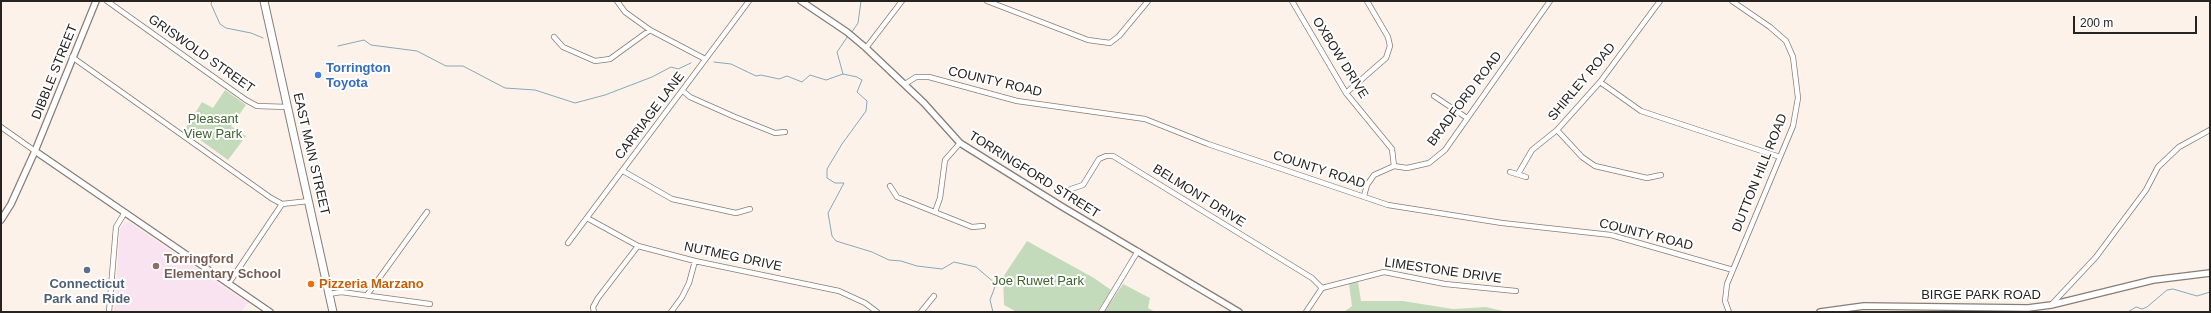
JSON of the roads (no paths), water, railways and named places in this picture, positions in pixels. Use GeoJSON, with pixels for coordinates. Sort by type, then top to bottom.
{"type":"FeatureCollection","features":[{"type":"Feature","properties":{"kind":"highway","name":"EAST MAIN STREET"},"geometry":{"type":"LineString","coordinates":[[264,1],[333,312]]}},
{"type":"Feature","properties":{"kind":"main road","name":"DIBBLE STREET"},"geometry":{"type":"LineString","coordinates":[[1,220],[11,204],[35,151],[96,1]]}},
{"type":"Feature","properties":{"kind":"main road","name":"TORRINGFORD STREET"},"geometry":{"type":"LineString","coordinates":[[801,1],[849,34],[866,48],[905,84],[960,143],[1239,312]]}},
{"type":"Feature","properties":{"kind":"main road"},"geometry":{"type":"LineString","coordinates":[[35,151],[270,312]]}},
{"type":"Feature","properties":{"kind":"main road","name":"BIRGE PARK ROAD"},"geometry":{"type":"LineString","coordinates":[[1820,312],[1864,306],[2028,308],[2051,305],[2153,280],[2210,273]]}},
{"type":"Feature","properties":{"kind":"street","name":"GRISWOLD STREET"},"geometry":{"type":"LineString","coordinates":[[107,1],[246,100],[257,106],[288,107]]}},
{"type":"Feature","properties":{"kind":"street"},"geometry":{"type":"LineString","coordinates":[[617,1],[625,12],[650,30],[705,59]]}},
{"type":"Feature","properties":{"kind":"street","name":"CARRIAGE LANE"},"geometry":{"type":"LineString","coordinates":[[568,243],[749,1]]}},
{"type":"Feature","properties":{"kind":"street"},"geometry":{"type":"LineString","coordinates":[[866,48],[902,1]]}},
{"type":"Feature","properties":{"kind":"street"},"geometry":{"type":"LineString","coordinates":[[987,1],[1088,40],[1110,43],[1119,36],[1148,1]]}},
{"type":"Feature","properties":{"kind":"street","name":"OXBOW DRIVE"},"geometry":{"type":"LineString","coordinates":[[1292,1],[1346,93],[1392,149],[1394,166]]}},
{"type":"Feature","properties":{"kind":"street"},"geometry":{"type":"LineString","coordinates":[[1346,93],[1386,58],[1390,46],[1388,37],[1367,1]]}},
{"type":"Feature","properties":{"kind":"street","name":"BRADFORD ROAD"},"geometry":{"type":"LineString","coordinates":[[1364,196],[1367,185],[1374,175],[1394,166],[1407,168],[1429,163],[1445,150],[1550,1]]}},
{"type":"Feature","properties":{"kind":"street","name":"SHIRLEY ROAD"},"geometry":{"type":"LineString","coordinates":[[1518,174],[1532,150],[1557,130],[1600,82],[1660,1]]}},
{"type":"Feature","properties":{"kind":"street","name":"DUTTON HILL ROAD"},"geometry":{"type":"LineString","coordinates":[[1729,312],[1725,301],[1727,284],[1793,126],[1798,98],[1794,57],[1786,41],[1770,27],[1732,1]]}},
{"type":"Feature","properties":{"kind":"street"},"geometry":{"type":"LineString","coordinates":[[554,37],[563,47],[595,61],[610,59],[650,30]]}},
{"type":"Feature","properties":{"kind":"street"},"geometry":{"type":"LineString","coordinates":[[72,57],[271,198],[282,204],[309,201]]}},
{"type":"Feature","properties":{"kind":"street","name":"COUNTY ROAD"},"geometry":{"type":"LineString","coordinates":[[905,84],[916,77],[929,77],[1017,101],[1145,120],[1208,144],[1388,205],[1479,220],[1611,235],[1733,270]]}},
{"type":"Feature","properties":{"kind":"street"},"geometry":{"type":"LineString","coordinates":[[1600,82],[1641,111],[1780,157]]}},
{"type":"Feature","properties":{"kind":"street"},"geometry":{"type":"LineString","coordinates":[[683,91],[690,97],[775,133],[786,132]]}},
{"type":"Feature","properties":{"kind":"street"},"geometry":{"type":"LineString","coordinates":[[1434,96],[1467,118]]}},
{"type":"Feature","properties":{"kind":"street"},"geometry":{"type":"LineString","coordinates":[[1,127],[35,151]]}},
{"type":"Feature","properties":{"kind":"street"},"geometry":{"type":"LineString","coordinates":[[1557,130],[1582,157],[1595,166],[1647,178],[1661,175]]}},
{"type":"Feature","properties":{"kind":"street"},"geometry":{"type":"LineString","coordinates":[[2051,305],[2096,256],[2146,190],[2158,167],[2179,147],[2210,130]]}},
{"type":"Feature","properties":{"kind":"street"},"geometry":{"type":"LineString","coordinates":[[935,212],[940,198],[945,160],[960,143]]}},
{"type":"Feature","properties":{"kind":"street","name":"BELMONT DRIVE"},"geometry":{"type":"LineString","coordinates":[[1071,189],[1083,185],[1099,159],[1106,156],[1113,156],[1312,278],[1322,288]]}},
{"type":"Feature","properties":{"kind":"street"},"geometry":{"type":"LineString","coordinates":[[622,171],[672,199],[736,213],[750,209]]}},
{"type":"Feature","properties":{"kind":"street"},"geometry":{"type":"LineString","coordinates":[[1510,172],[1526,177]]}},
{"type":"Feature","properties":{"kind":"street"},"geometry":{"type":"LineString","coordinates":[[890,186],[897,197],[972,227],[983,226]]}},
{"type":"Feature","properties":{"kind":"street"},"geometry":{"type":"LineString","coordinates":[[229,283],[282,204]]}},
{"type":"Feature","properties":{"kind":"street"},"geometry":{"type":"LineString","coordinates":[[109,312],[116,227],[125,212]]}},
{"type":"Feature","properties":{"kind":"street"},"geometry":{"type":"LineString","coordinates":[[367,295],[426,212]]}},
{"type":"Feature","properties":{"kind":"street","name":"NUTMEG DRIVE"},"geometry":{"type":"LineString","coordinates":[[586,218],[638,246],[695,261],[839,291],[865,303],[877,312]]}},
{"type":"Feature","properties":{"kind":"street"},"geometry":{"type":"LineString","coordinates":[[594,312],[593,307],[598,298],[638,246]]}},
{"type":"Feature","properties":{"kind":"street"},"geometry":{"type":"LineString","coordinates":[[1101,312],[1138,251]]}},
{"type":"Feature","properties":{"kind":"street"},"geometry":{"type":"LineString","coordinates":[[671,312],[686,290],[695,261]]}},
{"type":"Feature","properties":{"kind":"street","name":"LIMESTONE DRIVE"},"geometry":{"type":"LineString","coordinates":[[1322,288],[1384,272],[1445,284],[1516,292]]}},
{"type":"Feature","properties":{"kind":"street"},"geometry":{"type":"LineString","coordinates":[[1306,312],[1322,288]]}},
{"type":"Feature","properties":{"kind":"street"},"geometry":{"type":"LineString","coordinates":[[329,294],[341,292],[430,304]]}},
{"type":"Feature","properties":{"kind":"street"},"geometry":{"type":"LineString","coordinates":[[921,312],[934,296]]}},
{"type":"Feature","properties":{"kind":"waterway"},"geometry":{"type":"LineString","coordinates":[[212,1],[211,4],[220,24],[226,28],[251,33],[263,38]]}},
{"type":"Feature","properties":{"kind":"waterway"},"geometry":{"type":"LineString","coordinates":[[852,32],[858,23],[861,1]]}},
{"type":"Feature","properties":{"kind":"waterway"},"geometry":{"type":"LineString","coordinates":[[843,74],[837,52],[848,36]]}},
{"type":"Feature","properties":{"kind":"waterway"},"geometry":{"type":"LineString","coordinates":[[338,46],[364,40],[371,45],[417,51],[446,66],[463,66],[505,88],[535,90],[575,103],[605,95],[652,77],[671,67],[678,69],[691,63]]}},
{"type":"Feature","properties":{"kind":"waterway"},"geometry":{"type":"LineString","coordinates":[[714,62],[731,64],[756,76],[761,75],[779,79],[787,76],[802,82],[810,75],[826,80],[843,74],[857,77],[862,80],[857,92],[867,101],[866,111],[842,144],[827,169],[827,178],[835,183],[844,183],[828,213],[832,236],[836,241],[872,252],[889,260],[901,261],[917,266],[942,269],[954,262],[976,267],[996,284],[990,300],[993,312]]}},
{"type":"Feature","properties":{"kind":"waterway"},"geometry":{"type":"LineString","coordinates":[[2128,312],[2136,307],[2142,309],[2147,307],[2167,290],[2173,289],[2197,296],[2210,292]]}},
{"type":"Feature","properties":{"kind":"place","name":"Torrington Toyota"},"geometry":{"type":"Point","coordinates":[318,75]}},
{"type":"Feature","properties":{"kind":"place","name":"Torringford Elementary School"},"geometry":{"type":"Point","coordinates":[156,266]}},
{"type":"Feature","properties":{"kind":"place","name":"Connecticut Park and Ride"},"geometry":{"type":"Point","coordinates":[87,270]}},
{"type":"Feature","properties":{"kind":"place","name":"Pizzeria Marzano"},"geometry":{"type":"Point","coordinates":[311,284]}},
{"type":"Feature","properties":{"kind":"park label","name":"Pleasant View Park"},"geometry":{"type":"Point","coordinates":[213,126]}},
{"type":"Feature","properties":{"kind":"park label","name":"Joe Ruwet Park"},"geometry":{"type":"Point","coordinates":[1038,281]}}]}
